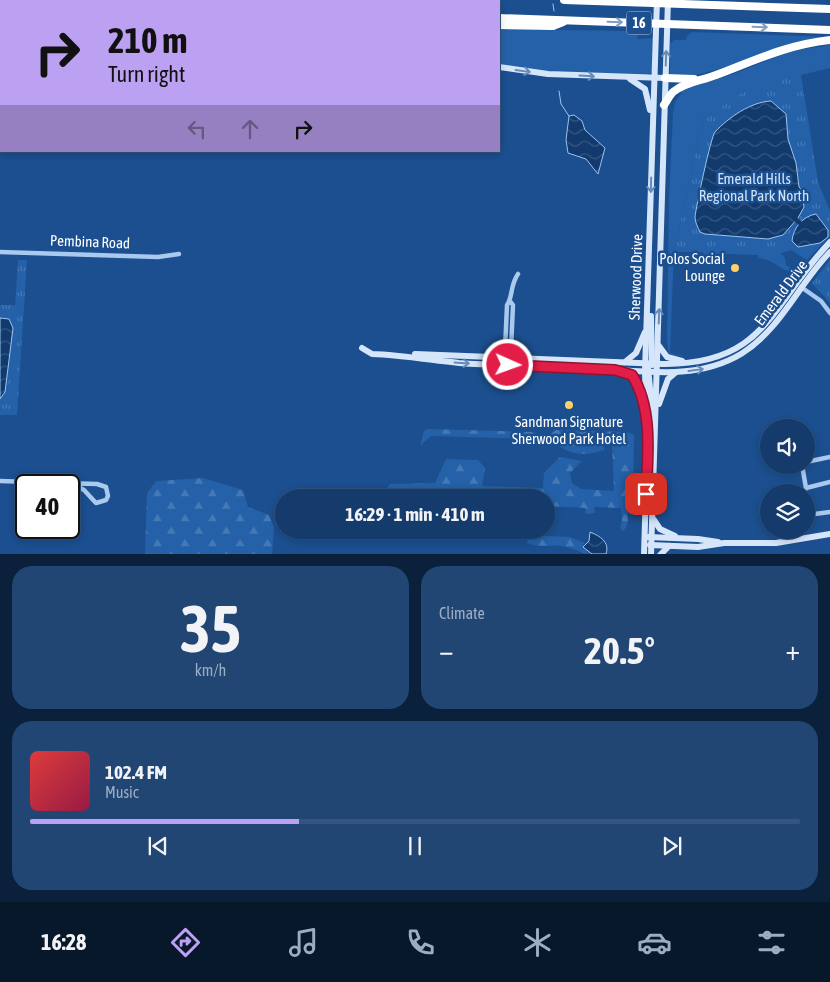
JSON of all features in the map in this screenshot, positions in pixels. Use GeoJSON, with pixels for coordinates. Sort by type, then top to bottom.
{"type":"FeatureCollection","features":[{"type":"Feature","properties":{"kind":"highway","name":"16"},"geometry":{"type":"LineString","coordinates":[[564,0],[830,9]]}},
{"type":"Feature","properties":{"kind":"highway","name":"16"},"geometry":{"type":"LineString","coordinates":[[500,18],[830,30]]}},
{"type":"Feature","properties":{"kind":"highway"},"geometry":{"type":"LineString","coordinates":[[500,25],[552,26],[566,20]]}},
{"type":"Feature","properties":{"kind":"highway"},"geometry":{"type":"LineString","coordinates":[[664,105],[671,94],[686,84],[713,76],[771,52],[800,44],[830,40]]}},
{"type":"Feature","properties":{"kind":"highway"},"geometry":{"type":"LineString","coordinates":[[665,78],[713,76]]}},
{"type":"Feature","properties":{"kind":"main road","name":"Sherwood Drive"},"geometry":{"type":"LineString","coordinates":[[651,554],[644,537],[647,456],[644,404],[649,366],[646,328],[657,0]]}},
{"type":"Feature","properties":{"kind":"main road","name":"Sherwood Drive"},"geometry":{"type":"LineString","coordinates":[[649,366],[658,346],[668,0]]}},
{"type":"Feature","properties":{"kind":"main road"},"geometry":{"type":"LineString","coordinates":[[500,68],[548,74],[665,78]]}},
{"type":"Feature","properties":{"kind":"main road"},"geometry":{"type":"LineString","coordinates":[[627,78],[640,84],[648,94],[653,136]]}},
{"type":"Feature","properties":{"kind":"main road","name":"Emerald Drive"},"geometry":{"type":"LineString","coordinates":[[396,355],[459,363],[615,370],[703,361],[735,350],[763,328],[830,242]]}},
{"type":"Feature","properties":{"kind":"main road","name":"Emerald Drive"},"geometry":{"type":"LineString","coordinates":[[658,372],[703,370],[724,363],[742,353],[770,330],[801,287],[830,252]]}},
{"type":"Feature","properties":{"kind":"main road"},"geometry":{"type":"LineString","coordinates":[[648,302],[651,311],[649,366],[652,416],[656,426]]}},
{"type":"Feature","properties":{"kind":"main road"},"geometry":{"type":"LineString","coordinates":[[625,362],[636,353],[646,328]]}},
{"type":"Feature","properties":{"kind":"main road"},"geometry":{"type":"LineString","coordinates":[[658,346],[667,357],[672,359],[703,361]]}},
{"type":"Feature","properties":{"kind":"main road","name":"Emerald Drive"},"geometry":{"type":"LineString","coordinates":[[362,348],[372,354],[625,362],[649,366]]}},
{"type":"Feature","properties":{"kind":"main road","name":"Sherwood Drive"},"geometry":{"type":"LineString","coordinates":[[644,554],[652,537],[658,372],[649,366]]}},
{"type":"Feature","properties":{"kind":"main road"},"geometry":{"type":"LineString","coordinates":[[591,368],[649,366]]}},
{"type":"Feature","properties":{"kind":"main road"},"geometry":{"type":"LineString","coordinates":[[615,370],[632,375],[639,387],[644,404]]}},
{"type":"Feature","properties":{"kind":"main road"},"geometry":{"type":"LineString","coordinates":[[656,412],[667,382],[675,372]]}},
{"type":"Feature","properties":{"kind":"main road"},"geometry":{"type":"LineString","coordinates":[[652,509],[657,527],[686,538]]}},
{"type":"Feature","properties":{"kind":"main road"},"geometry":{"type":"LineString","coordinates":[[648,545],[698,547],[724,544],[776,543],[830,534]]}},
{"type":"Feature","properties":{"kind":"main road"},"geometry":{"type":"LineString","coordinates":[[644,537],[686,538],[724,544]]}},
{"type":"Feature","properties":{"kind":"main road"},"geometry":{"type":"LineString","coordinates":[[660,554],[670,546]]}},
{"type":"Feature","properties":{"kind":"street","name":"Pembina Road"},"geometry":{"type":"LineString","coordinates":[[0,252],[158,257],[179,254]]}},
{"type":"Feature","properties":{"kind":"street"},"geometry":{"type":"LineString","coordinates":[[508,365],[506,341],[507,305],[510,301],[512,283],[518,274]]}},
{"type":"Feature","properties":{"kind":"street"},"geometry":{"type":"LineString","coordinates":[[801,287],[821,301],[830,313]]}},
{"type":"Feature","properties":{"kind":"street"},"geometry":{"type":"LineString","coordinates":[[815,460],[830,457]]}},
{"type":"Feature","properties":{"kind":"street"},"geometry":{"type":"LineString","coordinates":[[0,481],[15,481]]}},
{"type":"Feature","properties":{"kind":"street"},"geometry":{"type":"LineString","coordinates":[[815,487],[830,482]]}},
{"type":"Feature","properties":{"kind":"street"},"geometry":{"type":"LineString","coordinates":[[71,483],[102,486],[106,488],[108,496],[106,500],[96,503],[84,490],[71,483]]}},
{"type":"Feature","properties":{"kind":"street"},"geometry":{"type":"LineString","coordinates":[[815,514],[830,512]]}},
{"type":"Feature","properties":{"kind":"green space"},"geometry":{"type":"Polygon","coordinates":[[[500,29],[636,31],[638,39],[653,38],[652,72],[646,75],[544,71],[500,64],[500,29]]]}},
{"type":"Feature","properties":{"kind":"green space"},"geometry":{"type":"Polygon","coordinates":[[[692,32],[830,37],[763,54],[704,73],[672,76],[670,74],[670,44],[674,40],[686,40],[687,36],[692,32]]]}},
{"type":"Feature","properties":{"kind":"green space"},"geometry":{"type":"Polygon","coordinates":[[[830,45],[830,68],[801,75],[703,118],[674,252],[670,353],[688,357],[669,354],[667,341],[669,197],[673,113],[675,102],[681,94],[680,91],[736,73],[791,51],[830,45]]]}},
{"type":"Feature","properties":{"kind":"green space","name":"Emerald Hills Regional Park North"},"geometry":{"type":"Polygon","coordinates":[[[801,75],[818,182],[830,211],[830,236],[807,260],[791,250],[776,255],[762,252],[674,252],[703,118],[756,84],[801,75]]]}},
{"type":"Feature","properties":{"kind":"green space"},"geometry":{"type":"Polygon","coordinates":[[[702,250],[779,251],[785,258],[786,265],[798,273],[787,271],[769,261],[758,258],[758,255],[726,254],[725,260],[705,259],[702,250]]]}},
{"type":"Feature","properties":{"kind":"green space"},"geometry":{"type":"Polygon","coordinates":[[[18,260],[27,260],[17,415],[0,415],[0,305],[15,305],[18,260]]]}},
{"type":"Feature","properties":{"kind":"green space"},"geometry":{"type":"Polygon","coordinates":[[[830,260],[830,303],[812,283],[830,260]]]}},
{"type":"Feature","properties":{"kind":"green space"},"geometry":{"type":"Polygon","coordinates":[[[428,429],[532,432],[542,435],[537,439],[431,436],[420,446],[424,431],[428,429]]]}},
{"type":"Feature","properties":{"kind":"green space"},"geometry":{"type":"Polygon","coordinates":[[[556,430],[628,432],[634,435],[633,508],[627,508],[628,523],[623,531],[620,528],[622,520],[621,508],[594,507],[595,513],[586,514],[585,508],[555,506],[555,489],[387,489],[390,484],[435,483],[446,459],[478,460],[485,468],[482,486],[543,488],[544,473],[560,457],[582,461],[570,473],[572,483],[581,489],[614,491],[612,442],[605,443],[604,450],[580,454],[560,447],[547,436],[556,430]]]}},
{"type":"Feature","properties":{"kind":"green space"},"geometry":{"type":"Polygon","coordinates":[[[203,478],[243,490],[248,507],[269,515],[274,527],[272,554],[145,554],[147,493],[156,481],[203,478]]]}},
{"type":"Feature","properties":{"kind":"green space"},"geometry":{"type":"Polygon","coordinates":[[[570,537],[585,543],[583,545],[592,554],[560,546],[538,546],[527,543],[528,539],[570,537]]]}},
{"type":"Feature","properties":{"kind":"water"},"geometry":{"type":"Polygon","coordinates":[[[771,101],[786,114],[788,139],[796,163],[804,207],[798,218],[783,235],[768,239],[700,232],[695,217],[707,158],[715,132],[727,121],[748,107],[771,101]]]}},
{"type":"Feature","properties":{"kind":"water"},"geometry":{"type":"Polygon","coordinates":[[[574,115],[582,121],[585,130],[605,148],[598,174],[586,159],[568,153],[566,140],[569,116],[574,115]]]}},
{"type":"Feature","properties":{"kind":"water"},"geometry":{"type":"Polygon","coordinates":[[[816,214],[828,230],[828,237],[820,243],[798,247],[792,241],[794,232],[803,220],[816,214]]]}},
{"type":"Feature","properties":{"kind":"water"},"geometry":{"type":"Polygon","coordinates":[[[0,318],[9,319],[13,328],[5,392],[0,399],[0,318]]]}},
{"type":"Feature","properties":{"kind":"water"},"geometry":{"type":"Polygon","coordinates":[[[590,532],[601,538],[605,543],[607,546],[606,554],[592,554],[583,547],[589,541],[590,532]]]}},
{"type":"Feature","properties":{"kind":"waterway"},"geometry":{"type":"LineString","coordinates":[[553,4],[554,11]]}},
{"type":"Feature","properties":{"kind":"waterway"},"geometry":{"type":"LineString","coordinates":[[559,91],[561,104],[569,116]]}},
{"type":"Feature","properties":{"kind":"waterway"},"geometry":{"type":"LineString","coordinates":[[795,219],[800,223]]}},
{"type":"Feature","properties":{"kind":"place","name":"Polos Social Lounge"},"geometry":{"type":"Point","coordinates":[735,268]}},
{"type":"Feature","properties":{"kind":"place","name":"Sandman Signature Sherwood Park Hotel"},"geometry":{"type":"Point","coordinates":[569,405]}},
{"type":"Feature","properties":{"kind":"route"},"geometry":{"type":"LineString","coordinates":[[508,365],[591,368],[615,370],[632,375],[639,387],[644,404],[647,456],[646,494]]}}]}
